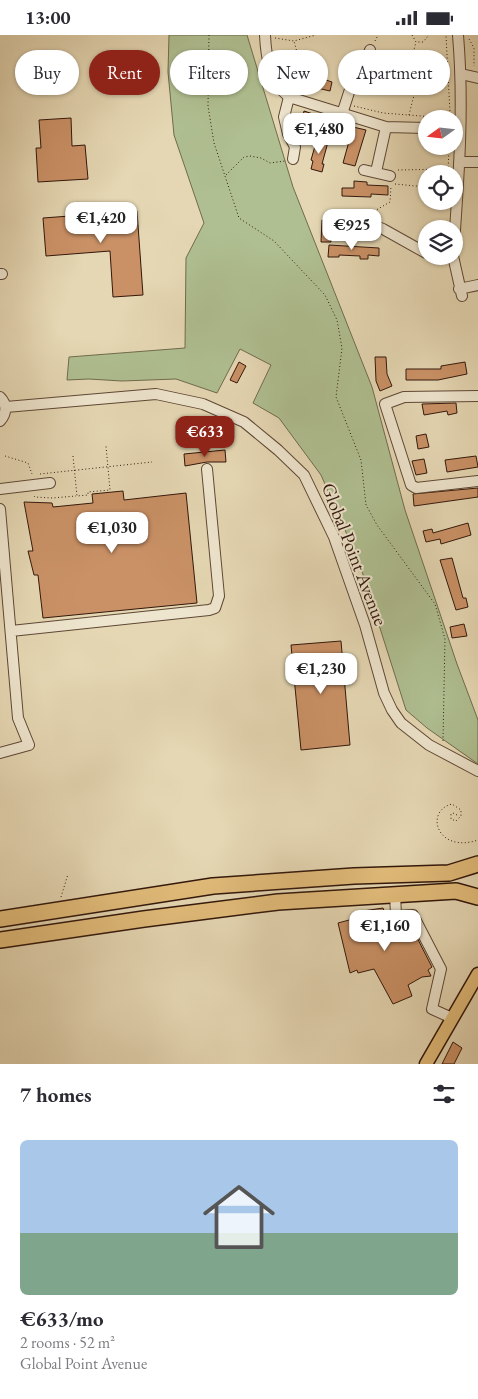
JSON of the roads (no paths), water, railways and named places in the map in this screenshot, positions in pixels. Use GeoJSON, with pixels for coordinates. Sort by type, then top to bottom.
{"type":"FeatureCollection","features":[{"type":"Feature","properties":{"kind":"highway"},"geometry":{"type":"LineString","coordinates":[[0,919],[213,886],[354,876],[449,873],[478,864]]}},
{"type":"Feature","properties":{"kind":"highway"},"geometry":{"type":"LineString","coordinates":[[0,940],[232,907],[396,893],[456,891],[478,897]]}},
{"type":"Feature","properties":{"kind":"main road"},"geometry":{"type":"LineString","coordinates":[[426,1064],[478,974]]}},
{"type":"Feature","properties":{"kind":"street"},"geometry":{"type":"LineString","coordinates":[[458,35],[461,74],[458,110]]}},
{"type":"Feature","properties":{"kind":"street"},"geometry":{"type":"LineString","coordinates":[[265,36],[270,70],[279,89],[289,97],[386,127],[418,128]]}},
{"type":"Feature","properties":{"kind":"street"},"geometry":{"type":"LineString","coordinates":[[461,74],[476,77]]}},
{"type":"Feature","properties":{"kind":"street"},"geometry":{"type":"LineString","coordinates":[[342,114],[348,95]]}},
{"type":"Feature","properties":{"kind":"street"},"geometry":{"type":"LineString","coordinates":[[289,97],[284,117],[288,134],[295,147],[293,159]]}},
{"type":"Feature","properties":{"kind":"street"},"geometry":{"type":"LineString","coordinates":[[376,172],[386,127]]}},
{"type":"Feature","properties":{"kind":"street"},"geometry":{"type":"LineString","coordinates":[[456,220],[459,155]]}},
{"type":"Feature","properties":{"kind":"street"},"geometry":{"type":"LineString","coordinates":[[460,162],[478,162]]}},
{"type":"Feature","properties":{"kind":"street"},"geometry":{"type":"LineString","coordinates":[[364,170],[390,176]]}},
{"type":"Feature","properties":{"kind":"street"},"geometry":{"type":"LineString","coordinates":[[360,220],[383,229],[418,249]]}},
{"type":"Feature","properties":{"kind":"street"},"geometry":{"type":"LineString","coordinates":[[455,265],[460,292],[478,285]]}},
{"type":"Feature","properties":{"kind":"street","name":"Global Point Avenue"},"geometry":{"type":"LineString","coordinates":[[6,407],[156,394],[203,404],[244,422],[278,450],[304,475],[334,537],[365,625],[384,693],[392,710],[401,723],[415,734],[440,751],[478,771]]}},
{"type":"Feature","properties":{"kind":"street"},"geometry":{"type":"LineString","coordinates":[[478,396],[404,397],[385,404],[411,485],[416,488],[478,481]]}},
{"type":"Feature","properties":{"kind":"street"},"geometry":{"type":"LineString","coordinates":[[0,397],[6,407],[0,421]]}},
{"type":"Feature","properties":{"kind":"street"},"geometry":{"type":"LineString","coordinates":[[11,631],[209,610],[215,607],[219,596],[207,469]]}},
{"type":"Feature","properties":{"kind":"street"},"geometry":{"type":"LineString","coordinates":[[0,489],[50,483]]}},
{"type":"Feature","properties":{"kind":"street"},"geometry":{"type":"LineString","coordinates":[[0,509],[18,718],[29,745],[0,753]]}},
{"type":"Feature","properties":{"kind":"street"},"geometry":{"type":"LineString","coordinates":[[396,893],[396,916],[412,915],[441,969],[432,1009],[452,1018]]}},
{"type":"Feature","properties":{"kind":"street"},"geometry":{"type":"LineString","coordinates":[[57,910],[59,931]]}}]}
